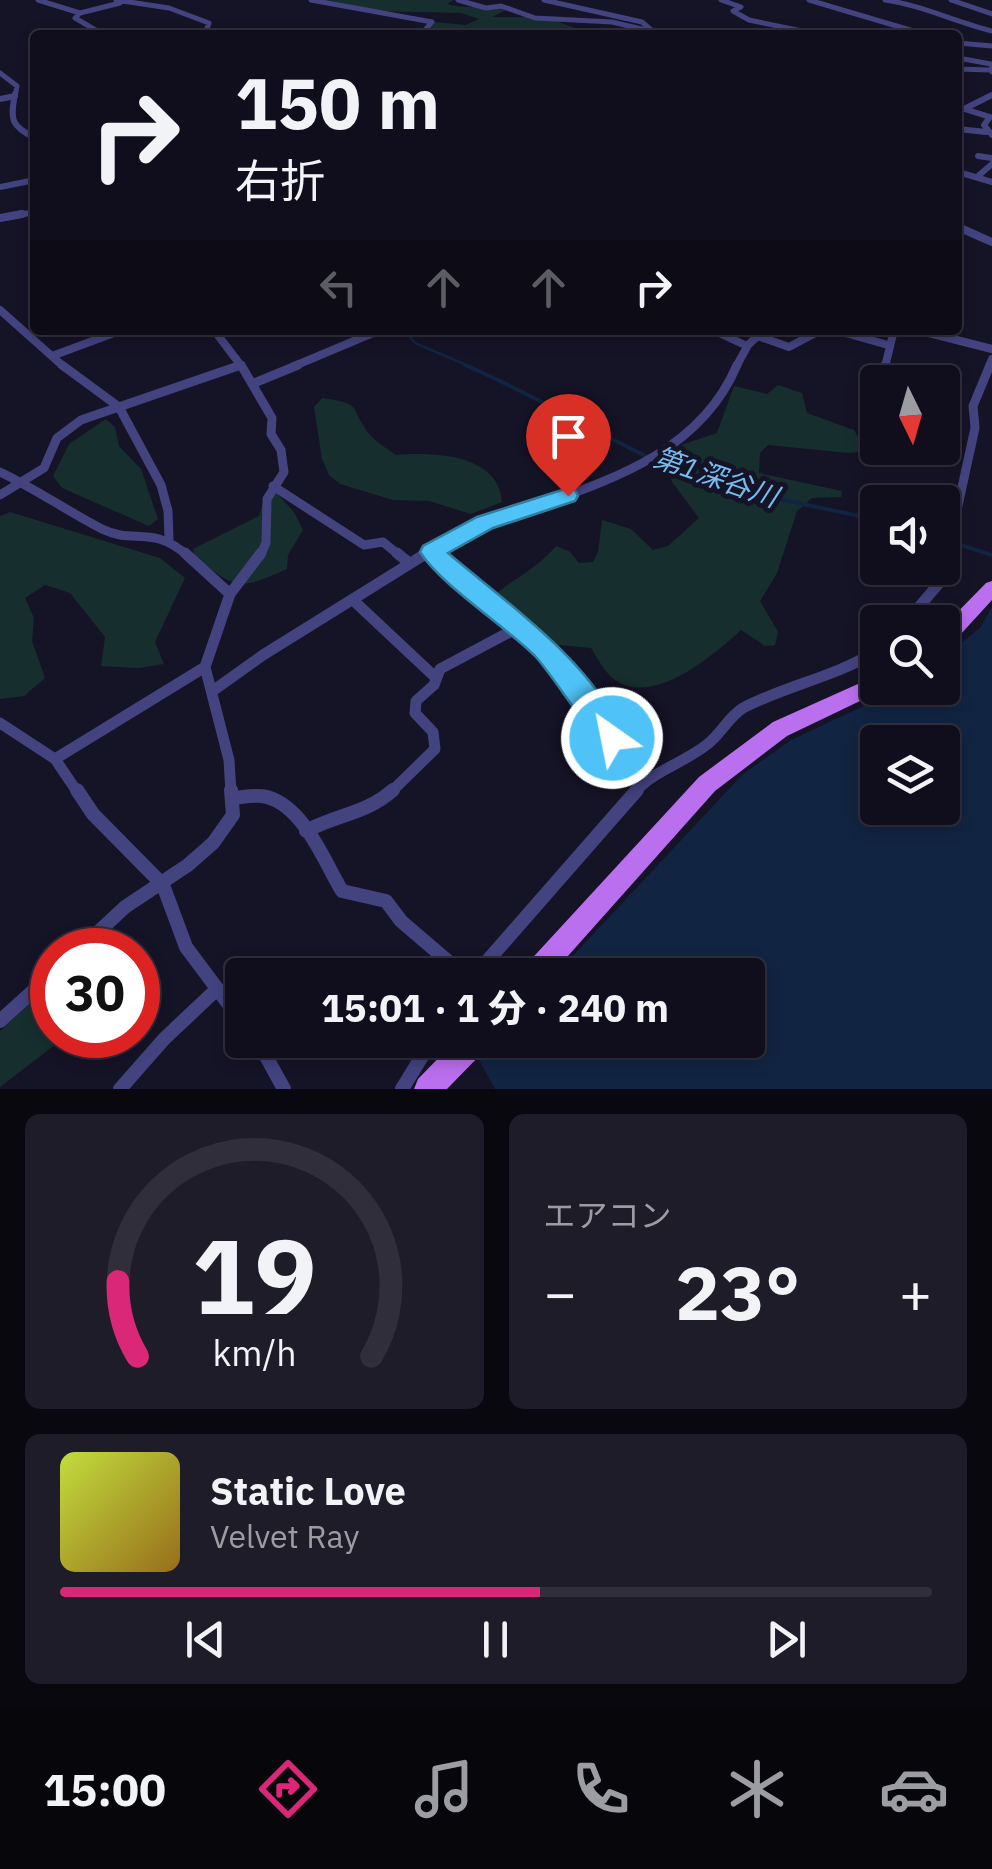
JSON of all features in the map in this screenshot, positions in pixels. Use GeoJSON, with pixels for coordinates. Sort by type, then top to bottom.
{"type":"FeatureCollection","features":[{"type":"Feature","properties":{"kind":"main road"},"geometry":{"type":"LineString","coordinates":[[960,621],[992,588]]}},
{"type":"Feature","properties":{"kind":"main road"},"geometry":{"type":"LineString","coordinates":[[549,958],[707,784],[780,729],[860,691]]}},
{"type":"Feature","properties":{"kind":"main road"},"geometry":{"type":"LineString","coordinates":[[428,1089],[457,1058]]}},
{"type":"Feature","properties":{"kind":"street"},"geometry":{"type":"LineString","coordinates":[[38,0],[80,14]]}},
{"type":"Feature","properties":{"kind":"street"},"geometry":{"type":"LineString","coordinates":[[310,0],[432,22],[429,30]]}},
{"type":"Feature","properties":{"kind":"street"},"geometry":{"type":"LineString","coordinates":[[458,0],[486,8],[501,6],[535,18],[612,22],[646,30]]}},
{"type":"Feature","properties":{"kind":"street"},"geometry":{"type":"LineString","coordinates":[[544,0],[642,22],[651,26],[650,30]]}},
{"type":"Feature","properties":{"kind":"street"},"geometry":{"type":"LineString","coordinates":[[720,0],[741,6],[733,11],[745,18],[799,30]]}},
{"type":"Feature","properties":{"kind":"street"},"geometry":{"type":"LineString","coordinates":[[809,0],[910,30]]}},
{"type":"Feature","properties":{"kind":"street"},"geometry":{"type":"LineString","coordinates":[[885,0],[912,4],[938,17],[992,31]]}},
{"type":"Feature","properties":{"kind":"street"},"geometry":{"type":"LineString","coordinates":[[951,0],[992,14]]}},
{"type":"Feature","properties":{"kind":"street"},"geometry":{"type":"LineString","coordinates":[[95,30],[74,18],[119,2],[128,7],[146,4],[181,10],[208,23],[206,30]]}},
{"type":"Feature","properties":{"kind":"street"},"geometry":{"type":"LineString","coordinates":[[90,3],[101,7]]}},
{"type":"Feature","properties":{"kind":"street"},"geometry":{"type":"LineString","coordinates":[[962,43],[992,46]]}},
{"type":"Feature","properties":{"kind":"street"},"geometry":{"type":"LineString","coordinates":[[962,59],[991,67]]}},
{"type":"Feature","properties":{"kind":"street"},"geometry":{"type":"LineString","coordinates":[[962,69],[991,67]]}},
{"type":"Feature","properties":{"kind":"street"},"geometry":{"type":"LineString","coordinates":[[0,73],[14,82],[10,118],[15,128],[30,136]]}},
{"type":"Feature","properties":{"kind":"street"},"geometry":{"type":"LineString","coordinates":[[962,107],[992,95]]}},
{"type":"Feature","properties":{"kind":"street"},"geometry":{"type":"LineString","coordinates":[[0,99],[15,96]]}},
{"type":"Feature","properties":{"kind":"street"},"geometry":{"type":"LineString","coordinates":[[962,107],[990,117],[984,122],[989,133],[962,130]]}},
{"type":"Feature","properties":{"kind":"street"},"geometry":{"type":"LineString","coordinates":[[978,156],[992,161]]}},
{"type":"Feature","properties":{"kind":"street"},"geometry":{"type":"LineString","coordinates":[[962,181],[992,161]]}},
{"type":"Feature","properties":{"kind":"street"},"geometry":{"type":"LineString","coordinates":[[962,173],[992,182]]}},
{"type":"Feature","properties":{"kind":"street"},"geometry":{"type":"LineString","coordinates":[[0,188],[30,181]]}},
{"type":"Feature","properties":{"kind":"street"},"geometry":{"type":"LineString","coordinates":[[0,218],[30,213]]}},
{"type":"Feature","properties":{"kind":"street"},"geometry":{"type":"LineString","coordinates":[[962,229],[992,242]]}},
{"type":"Feature","properties":{"kind":"street"},"geometry":{"type":"LineString","coordinates":[[0,310],[119,407],[161,485],[169,539]]}},
{"type":"Feature","properties":{"kind":"street"},"geometry":{"type":"LineString","coordinates":[[52,356],[109,335]]}},
{"type":"Feature","properties":{"kind":"street"},"geometry":{"type":"LineString","coordinates":[[55,759],[205,667],[230,594],[255,566],[266,543],[267,499],[284,472],[281,450],[270,434],[272,418],[218,335]]}},
{"type":"Feature","properties":{"kind":"street"},"geometry":{"type":"LineString","coordinates":[[252,384],[368,335]]}},
{"type":"Feature","properties":{"kind":"street"},"geometry":{"type":"LineString","coordinates":[[724,335],[747,346]]}},
{"type":"Feature","properties":{"kind":"street"},"geometry":{"type":"LineString","coordinates":[[214,690],[269,648],[354,600],[408,562],[485,522],[606,484],[638,465],[716,406],[756,335]]}},
{"type":"Feature","properties":{"kind":"street"},"geometry":{"type":"LineString","coordinates":[[764,335],[786,348],[797,349],[815,335]]}},
{"type":"Feature","properties":{"kind":"street"},"geometry":{"type":"LineString","coordinates":[[854,335],[888,344]]}},
{"type":"Feature","properties":{"kind":"street"},"geometry":{"type":"LineString","coordinates":[[886,365],[892,335]]}},
{"type":"Feature","properties":{"kind":"street"},"geometry":{"type":"LineString","coordinates":[[937,335],[992,349]]}},
{"type":"Feature","properties":{"kind":"street"},"geometry":{"type":"LineString","coordinates":[[959,485],[976,428],[973,406],[992,359]]}},
{"type":"Feature","properties":{"kind":"street"},"geometry":{"type":"LineString","coordinates":[[0,495],[44,468],[66,428],[241,366]]}},
{"type":"Feature","properties":{"kind":"street"},"geometry":{"type":"LineString","coordinates":[[0,472],[106,530],[169,539],[230,594]]}},
{"type":"Feature","properties":{"kind":"street"},"geometry":{"type":"LineString","coordinates":[[273,486],[364,545],[383,542],[408,562]]}},
{"type":"Feature","properties":{"kind":"street"},"geometry":{"type":"LineString","coordinates":[[431,552],[520,626],[582,692],[643,783]]}},
{"type":"Feature","properties":{"kind":"street"},"geometry":{"type":"LineString","coordinates":[[921,605],[938,585]]}},
{"type":"Feature","properties":{"kind":"street"},"geometry":{"type":"LineString","coordinates":[[354,600],[435,676]]}},
{"type":"Feature","properties":{"kind":"street"},"geometry":{"type":"LineString","coordinates":[[306,830],[330,818],[374,807],[432,756],[438,746],[436,736],[413,708],[434,685],[440,669],[520,626]]}},
{"type":"Feature","properties":{"kind":"street"},"geometry":{"type":"LineString","coordinates":[[490,958],[643,783],[708,745],[738,711],[786,688],[849,670],[860,662]]}},
{"type":"Feature","properties":{"kind":"street"},"geometry":{"type":"LineString","coordinates":[[102,928],[130,903],[163,886],[228,826],[234,798],[214,690],[205,667]]}},
{"type":"Feature","properties":{"kind":"street"},"geometry":{"type":"LineString","coordinates":[[0,724],[55,759],[93,814],[163,886],[186,947],[225,999]]}},
{"type":"Feature","properties":{"kind":"street"},"geometry":{"type":"LineString","coordinates":[[234,798],[263,795],[276,801],[306,830],[342,891],[386,901],[445,958]]}},
{"type":"Feature","properties":{"kind":"street"},"geometry":{"type":"LineString","coordinates":[[120,1089],[164,1038],[218,990]]}},
{"type":"Feature","properties":{"kind":"street"},"geometry":{"type":"LineString","coordinates":[[0,1021],[30,994]]}},
{"type":"Feature","properties":{"kind":"street"},"geometry":{"type":"LineString","coordinates":[[267,1058],[284,1089]]}},
{"type":"Feature","properties":{"kind":"street"},"geometry":{"type":"LineString","coordinates":[[402,1089],[421,1058]]}},
{"type":"Feature","properties":{"kind":"green space"},"geometry":{"type":"Polygon","coordinates":[[[326,0],[454,0],[447,4],[508,9],[492,17],[546,17],[580,30],[432,30],[435,22],[465,25],[479,19],[461,13],[377,11],[326,0]]]}},
{"type":"Feature","properties":{"kind":"green space"},"geometry":{"type":"Polygon","coordinates":[[[778,385],[802,393],[807,413],[854,430],[860,441],[858,452],[768,445],[760,453],[759,473],[842,491],[841,497],[812,498],[797,511],[777,573],[760,601],[778,632],[775,645],[765,646],[741,630],[682,674],[664,683],[630,687],[611,677],[591,648],[549,644],[492,597],[556,546],[569,551],[579,563],[593,562],[602,520],[631,529],[653,550],[668,546],[699,518],[672,482],[666,450],[717,433],[734,386],[767,394],[778,385]]]}},
{"type":"Feature","properties":{"kind":"green space"},"geometry":{"type":"Polygon","coordinates":[[[322,398],[345,402],[354,408],[370,435],[396,455],[444,456],[476,465],[498,486],[502,502],[471,514],[429,501],[393,500],[340,484],[329,475],[322,459],[314,407],[322,398]]]}},
{"type":"Feature","properties":{"kind":"green space"},"geometry":{"type":"Polygon","coordinates":[[[106,419],[115,427],[119,446],[141,469],[158,519],[149,526],[62,488],[53,476],[69,444],[106,419]]]}},
{"type":"Feature","properties":{"kind":"green space"},"geometry":{"type":"Polygon","coordinates":[[[274,490],[294,512],[303,530],[288,555],[287,569],[258,581],[237,583],[219,575],[194,555],[193,549],[259,516],[263,503],[274,490]]]}},
{"type":"Feature","properties":{"kind":"green space"},"geometry":{"type":"Polygon","coordinates":[[[10,512],[160,558],[185,578],[155,642],[164,664],[139,668],[101,666],[105,637],[70,593],[45,585],[25,598],[34,618],[32,641],[45,678],[24,696],[0,699],[0,516],[10,512]]]}},
{"type":"Feature","properties":{"kind":"green space"},"geometry":{"type":"Polygon","coordinates":[[[30,1004],[30,1058],[38,1058],[0,1087],[0,1031],[30,1004]]]}},
{"type":"Feature","properties":{"kind":"water"},"geometry":{"type":"Polygon","coordinates":[[[992,607],[992,1089],[495,1089],[478,1058],[765,1058],[765,958],[571,958],[743,774],[791,740],[866,705],[960,705],[960,644],[980,628],[992,607]]]}},
{"type":"Feature","properties":{"kind":"waterway","name":"第1深谷川"},"geometry":{"type":"LineString","coordinates":[[408,335],[415,343],[471,367]]}},
{"type":"Feature","properties":{"kind":"waterway","name":"第1深谷川"},"geometry":{"type":"LineString","coordinates":[[465,365],[646,456]]}},
{"type":"Feature","properties":{"kind":"waterway","name":"第1深谷川"},"geometry":{"type":"LineString","coordinates":[[654,460],[732,489],[860,516]]}},
{"type":"Feature","properties":{"kind":"waterway","name":"第1深谷川"},"geometry":{"type":"LineString","coordinates":[[960,545],[992,555]]}},
{"type":"Feature","properties":{"kind":"route"},"geometry":{"type":"LineString","coordinates":[[568,496],[485,522],[431,552],[544,648],[582,692],[612,738]]}}]}
